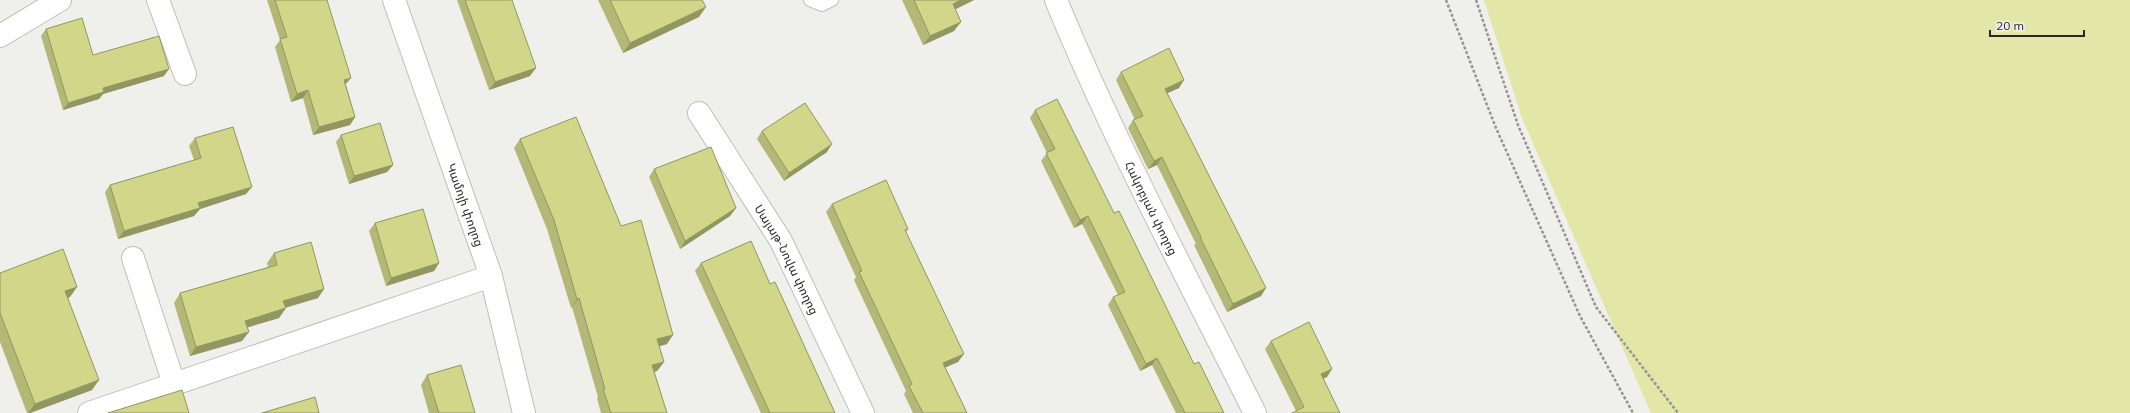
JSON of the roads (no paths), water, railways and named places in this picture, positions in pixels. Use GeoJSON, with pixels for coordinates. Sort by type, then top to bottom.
{"type":"FeatureCollection","features":[{"type":"Feature","properties":{"kind":"street"},"geometry":{"type":"LineString","coordinates":[[0,36],[60,0]]}},
{"type":"Feature","properties":{"kind":"street"},"geometry":{"type":"LineString","coordinates":[[158,0],[185,74]]}},
{"type":"Feature","properties":{"kind":"street","name":"Կամոյի փողոց"},"geometry":{"type":"LineString","coordinates":[[394,0],[491,276],[524,413]]}},
{"type":"Feature","properties":{"kind":"street","name":"Հակոբյան փողոց"},"geometry":{"type":"LineString","coordinates":[[1056,0],[1077,51],[1149,203],[1255,413]]}},
{"type":"Feature","properties":{"kind":"street","name":"Սայաթ-Նովա փողոց"},"geometry":{"type":"LineString","coordinates":[[699,113],[781,241],[863,413]]}},
{"type":"Feature","properties":{"kind":"street"},"geometry":{"type":"LineString","coordinates":[[133,258],[174,384]]}},
{"type":"Feature","properties":{"kind":"street"},"geometry":{"type":"LineString","coordinates":[[89,413],[491,276]]}},
{"type":"Feature","properties":{"kind":"lane"},"geometry":{"type":"LineString","coordinates":[[810,0],[822,5],[832,0]]}}]}
